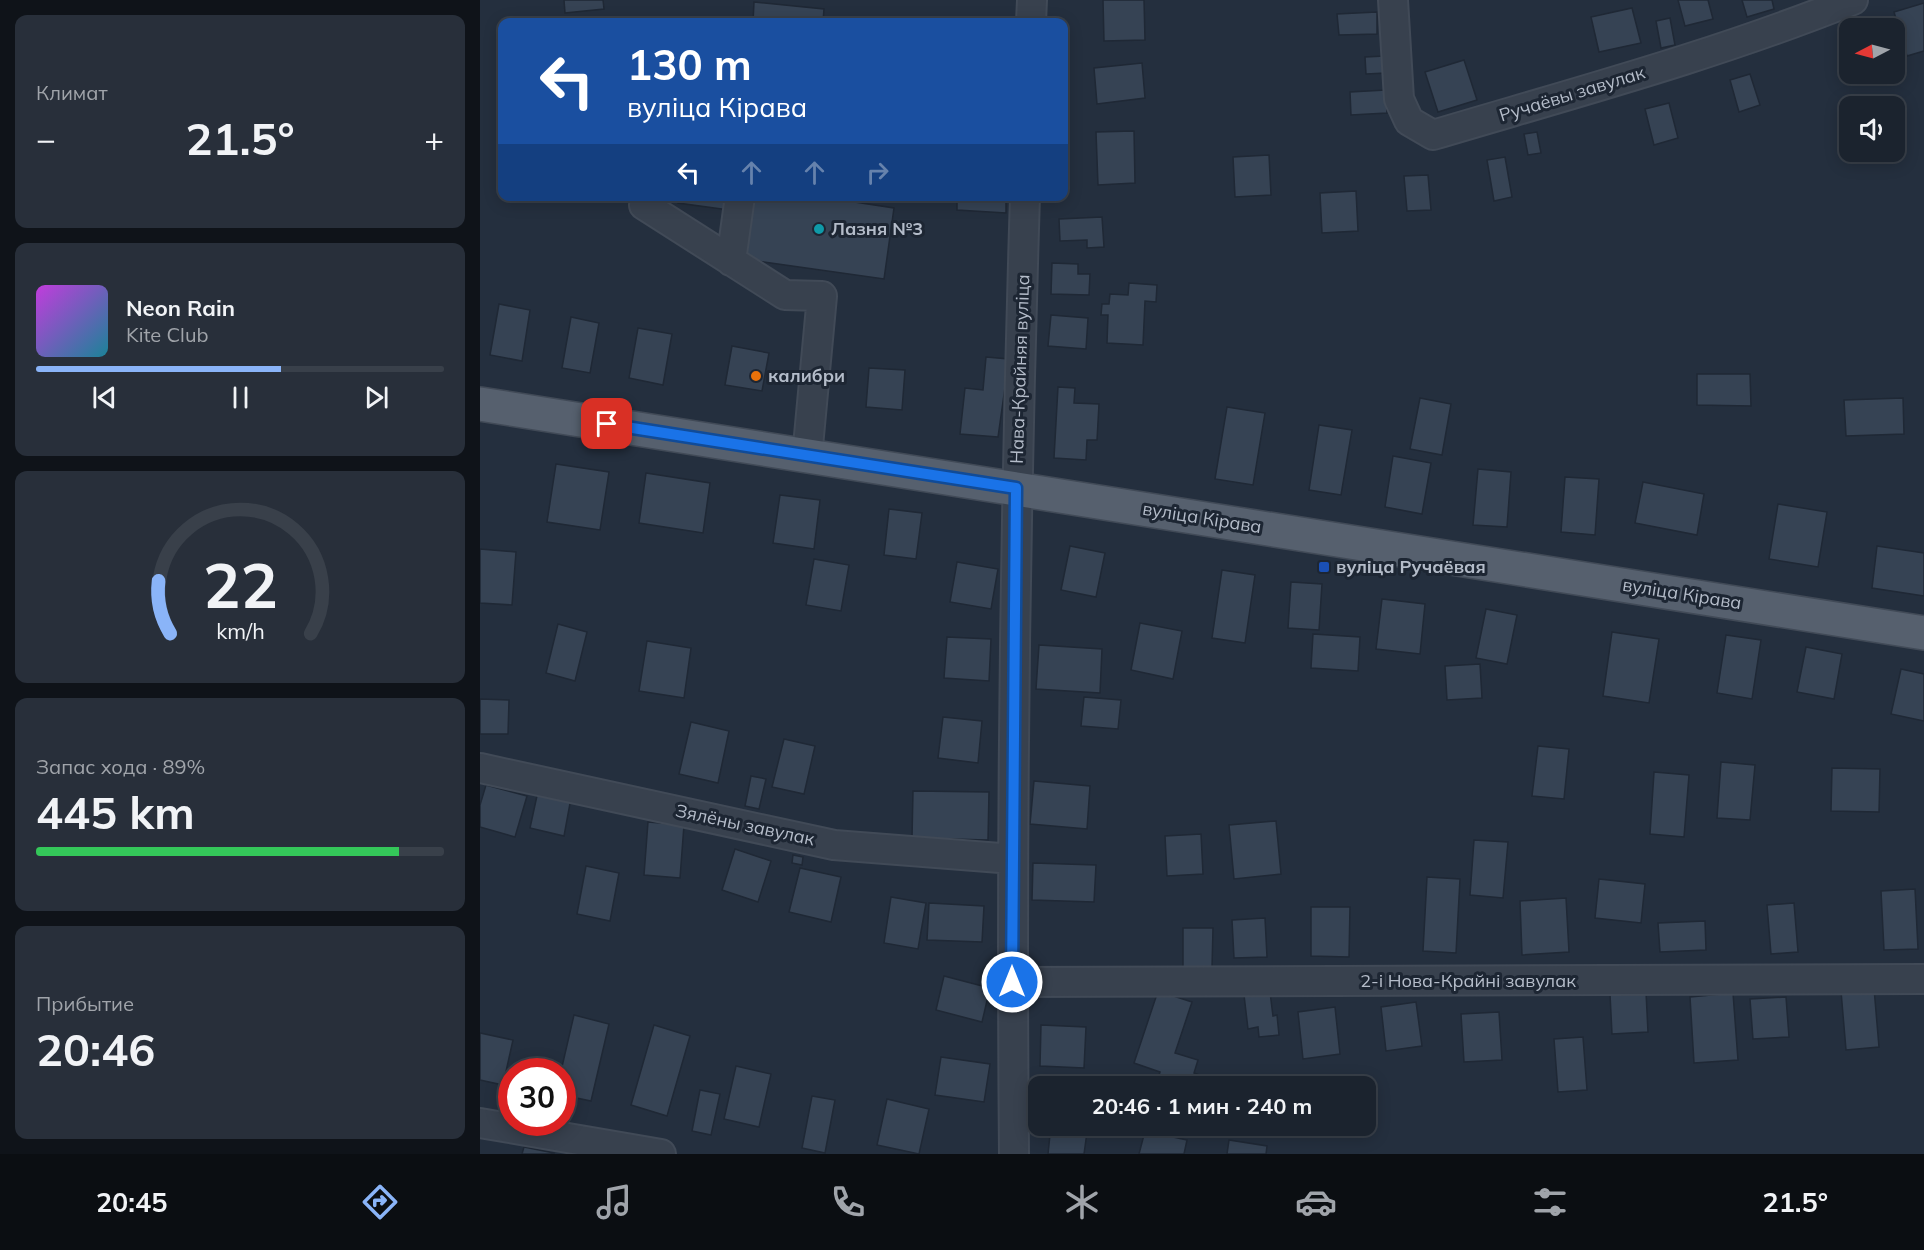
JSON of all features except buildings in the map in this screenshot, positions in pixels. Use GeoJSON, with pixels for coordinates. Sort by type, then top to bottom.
{"type":"FeatureCollection","features":[{"type":"Feature","properties":{"kind":"main road","name":"вуліца Кірава"},"geometry":{"type":"LineString","coordinates":[[480,404],[1924,633]]}},
{"type":"Feature","properties":{"kind":"street"},"geometry":{"type":"LineString","coordinates":[[1031,18],[1032,0]]}},
{"type":"Feature","properties":{"kind":"street","name":"Ручаёвы завулак"},"geometry":{"type":"LineString","coordinates":[[1394,0],[1399,99],[1409,121],[1432,135],[1650,71],[1794,24],[1853,0]]}},
{"type":"Feature","properties":{"kind":"street"},"geometry":{"type":"LineString","coordinates":[[731,261],[739,201]]}},
{"type":"Feature","properties":{"kind":"street","name":"Нава-Крайняя вуліца"},"geometry":{"type":"LineString","coordinates":[[1014,1154],[1012,982],[1016,488],[1025,201]]}},
{"type":"Feature","properties":{"kind":"street"},"geometry":{"type":"LineString","coordinates":[[644,204],[785,295],[822,296],[807,457]]}},
{"type":"Feature","properties":{"kind":"street","name":"Зялёны завулак"},"geometry":{"type":"LineString","coordinates":[[480,768],[834,845],[1013,859]]}},
{"type":"Feature","properties":{"kind":"street","name":"2-і Нова-Крайні завулак"},"geometry":{"type":"LineString","coordinates":[[1012,982],[1924,979]]}},
{"type":"Feature","properties":{"kind":"street"},"geometry":{"type":"LineString","coordinates":[[480,1123],[662,1154]]}},
{"type":"Feature","properties":{"kind":"place","name":"Лазня №3"},"geometry":{"type":"Point","coordinates":[819,229]}},
{"type":"Feature","properties":{"kind":"place","name":"калибри"},"geometry":{"type":"Point","coordinates":[756,376]}},
{"type":"Feature","properties":{"kind":"place","name":"вуліца Ручаёвая"},"geometry":{"type":"Point","coordinates":[1324,567]}},
{"type":"Feature","properties":{"kind":"route"},"geometry":{"type":"LineString","coordinates":[[607,424],[1016,488],[1012,982]]}}]}
